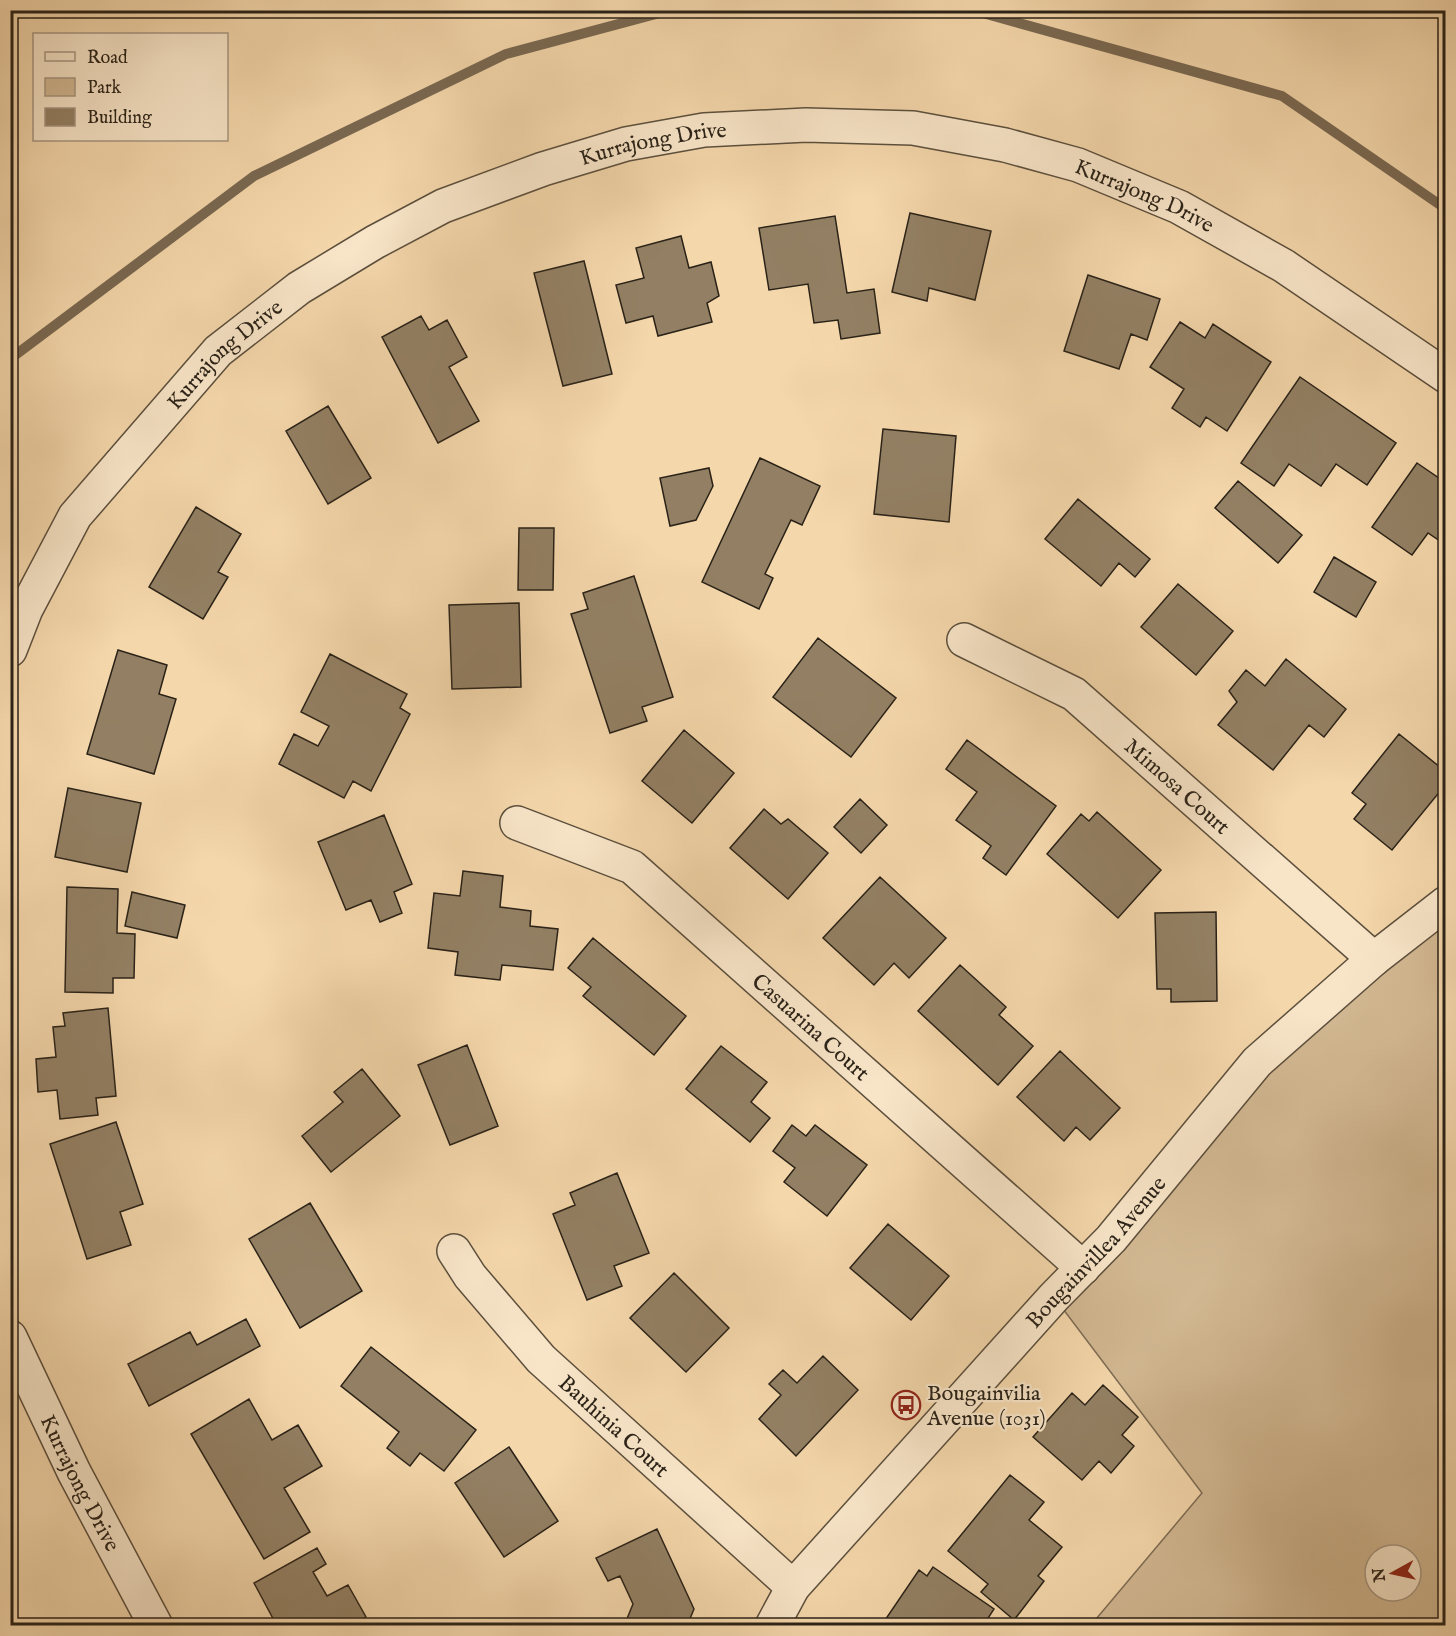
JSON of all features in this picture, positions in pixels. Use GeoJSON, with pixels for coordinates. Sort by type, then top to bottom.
{"type":"FeatureCollection","features":[{"type":"Feature","properties":{"kind":"street","name":"Kurrajong Drive"},"geometry":{"type":"LineString","coordinates":[[10,650],[27,609],[75,516],[218,351],[299,288],[375,242],[443,206],[543,170],[626,144],[704,130],[806,125],[913,128],[1005,145],[1078,165],[1179,207],[1284,266],[1446,376]]}},
{"type":"Feature","properties":{"kind":"street","name":"Mimosa Court"},"geometry":{"type":"LineString","coordinates":[[964,640],[1074,694],[1374,959]]}},
{"type":"Feature","properties":{"kind":"street","name":"Casuarina Court"},"geometry":{"type":"LineString","coordinates":[[517,823],[633,867],[1083,1268]]}},
{"type":"Feature","properties":{"kind":"street","name":"Bougainvillea Avenue"},"geometry":{"type":"LineString","coordinates":[[772,1626],[793,1587],[1111,1239],[1257,1062],[1374,959],[1446,903]]}},
{"type":"Feature","properties":{"kind":"street","name":"Bauhinia Court"},"geometry":{"type":"LineString","coordinates":[[454,1251],[470,1276],[541,1359],[793,1587]]}},
{"type":"Feature","properties":{"kind":"street","name":"Kurrajong Drive"},"geometry":{"type":"LineString","coordinates":[[10,1337],[74,1472],[156,1626]]}},
{"type":"Feature","properties":{"kind":"green space"},"geometry":{"type":"Polygon","coordinates":[[[1445,903],[1445,1625],[1091,1625],[1202,1493],[1054,1297],[1257,1062],[1445,903]]]}},
{"type":"Feature","properties":{"kind":"building"},"geometry":{"type":"Polygon","coordinates":[[[910,213],[991,231],[975,300],[929,288],[927,301],[892,292],[910,213]]]}},
{"type":"Feature","properties":{"kind":"building"},"geometry":{"type":"Polygon","coordinates":[[[835,216],[847,293],[874,289],[880,333],[841,339],[838,320],[814,323],[808,284],[769,290],[759,228],[835,216]]]}},
{"type":"Feature","properties":{"kind":"building"},"geometry":{"type":"Polygon","coordinates":[[[681,236],[689,268],[711,262],[719,296],[707,303],[712,322],[658,336],[653,316],[626,323],[616,285],[644,278],[636,248],[681,236]]]}},
{"type":"Feature","properties":{"kind":"building"},"geometry":{"type":"Polygon","coordinates":[[[584,261],[612,374],[563,386],[534,273],[584,261]]]}},
{"type":"Feature","properties":{"kind":"building"},"geometry":{"type":"Polygon","coordinates":[[[1088,275],[1160,299],[1147,340],[1131,334],[1119,369],[1064,351],[1088,275]]]}},
{"type":"Feature","properties":{"kind":"building"},"geometry":{"type":"Polygon","coordinates":[[[421,316],[429,330],[447,320],[467,357],[449,367],[479,421],[438,443],[382,337],[421,316]]]}},
{"type":"Feature","properties":{"kind":"building"},"geometry":{"type":"Polygon","coordinates":[[[1180,322],[1205,338],[1213,324],[1271,362],[1227,431],[1206,417],[1200,427],[1172,408],[1184,389],[1150,367],[1180,322]]]}},
{"type":"Feature","properties":{"kind":"building"},"geometry":{"type":"Polygon","coordinates":[[[1300,377],[1396,443],[1367,485],[1336,464],[1321,486],[1289,464],[1274,486],[1241,463],[1300,377]]]}},
{"type":"Feature","properties":{"kind":"building"},"geometry":{"type":"Polygon","coordinates":[[[328,406],[371,478],[328,504],[286,431],[328,406]]]}},
{"type":"Feature","properties":{"kind":"building"},"geometry":{"type":"Polygon","coordinates":[[[883,429],[956,436],[949,522],[874,514],[883,429]]]}},
{"type":"Feature","properties":{"kind":"building"},"geometry":{"type":"Polygon","coordinates":[[[760,458],[820,486],[802,525],[791,520],[765,574],[773,578],[759,609],[702,582],[760,458]]]}},
{"type":"Feature","properties":{"kind":"building"},"geometry":{"type":"Polygon","coordinates":[[[1417,463],[1446,483],[1446,545],[1428,533],[1412,555],[1372,527],[1417,463]]]}},
{"type":"Feature","properties":{"kind":"building"},"geometry":{"type":"Polygon","coordinates":[[[709,468],[713,486],[696,520],[670,526],[660,478],[709,468]]]}},
{"type":"Feature","properties":{"kind":"building"},"geometry":{"type":"Polygon","coordinates":[[[1238,481],[1302,535],[1278,563],[1215,508],[1238,481]]]}},
{"type":"Feature","properties":{"kind":"building"},"geometry":{"type":"Polygon","coordinates":[[[1078,499],[1150,559],[1135,577],[1119,563],[1101,586],[1045,539],[1078,499]]]}},
{"type":"Feature","properties":{"kind":"building"},"geometry":{"type":"Polygon","coordinates":[[[196,507],[241,534],[218,572],[228,577],[203,619],[149,587],[196,507]]]}},
{"type":"Feature","properties":{"kind":"building"},"geometry":{"type":"Polygon","coordinates":[[[519,528],[554,528],[553,590],[518,590],[519,528]]]}},
{"type":"Feature","properties":{"kind":"building"},"geometry":{"type":"Polygon","coordinates":[[[1334,557],[1376,582],[1356,617],[1314,592],[1334,557]]]}},
{"type":"Feature","properties":{"kind":"building"},"geometry":{"type":"Polygon","coordinates":[[[634,576],[673,697],[642,707],[647,721],[610,733],[571,614],[588,609],[583,593],[634,576]]]}},
{"type":"Feature","properties":{"kind":"building"},"geometry":{"type":"Polygon","coordinates":[[[1178,584],[1233,631],[1196,675],[1141,627],[1178,584]]]}},
{"type":"Feature","properties":{"kind":"building"},"geometry":{"type":"Polygon","coordinates":[[[519,603],[521,687],[452,689],[449,605],[519,603]]]}},
{"type":"Feature","properties":{"kind":"building"},"geometry":{"type":"Polygon","coordinates":[[[818,638],[896,698],[851,757],[773,697],[818,638]]]}},
{"type":"Feature","properties":{"kind":"building"},"geometry":{"type":"Polygon","coordinates":[[[118,650],[167,665],[159,694],[176,699],[154,774],[87,754],[118,650]]]}},
{"type":"Feature","properties":{"kind":"building"},"geometry":{"type":"Polygon","coordinates":[[[330,654],[407,694],[400,708],[410,714],[371,791],[353,781],[344,798],[279,764],[294,734],[318,746],[329,726],[301,712],[330,654]]]}},
{"type":"Feature","properties":{"kind":"building"},"geometry":{"type":"Polygon","coordinates":[[[1286,659],[1346,709],[1324,737],[1309,725],[1273,770],[1218,725],[1237,702],[1229,691],[1246,670],[1265,686],[1286,659]]]}},
{"type":"Feature","properties":{"kind":"building"},"geometry":{"type":"Polygon","coordinates":[[[684,730],[734,773],[692,823],[642,781],[684,730]]]}},
{"type":"Feature","properties":{"kind":"building"},"geometry":{"type":"Polygon","coordinates":[[[1399,734],[1446,772],[1446,784],[1392,850],[1354,819],[1366,804],[1352,793],[1399,734]]]}},
{"type":"Feature","properties":{"kind":"building"},"geometry":{"type":"Polygon","coordinates":[[[967,740],[1056,806],[1006,875],[983,858],[991,846],[956,820],[977,792],[946,769],[967,740]]]}},
{"type":"Feature","properties":{"kind":"building"},"geometry":{"type":"Polygon","coordinates":[[[68,788],[141,803],[127,872],[55,857],[68,788]]]}},
{"type":"Feature","properties":{"kind":"building"},"geometry":{"type":"Polygon","coordinates":[[[860,799],[887,825],[861,853],[834,827],[860,799]]]}},
{"type":"Feature","properties":{"kind":"building"},"geometry":{"type":"Polygon","coordinates":[[[764,809],[781,824],[788,819],[828,853],[788,899],[730,848],[764,809]]]}},
{"type":"Feature","properties":{"kind":"building"},"geometry":{"type":"Polygon","coordinates":[[[1097,812],[1161,870],[1118,918],[1047,854],[1081,814],[1089,821],[1097,812]]]}},
{"type":"Feature","properties":{"kind":"building"},"geometry":{"type":"Polygon","coordinates":[[[384,815],[412,884],[394,892],[402,913],[380,922],[371,900],[346,910],[318,842],[384,815]]]}},
{"type":"Feature","properties":{"kind":"building"},"geometry":{"type":"Polygon","coordinates":[[[463,871],[503,876],[500,907],[531,911],[530,926],[558,929],[553,970],[502,965],[500,980],[455,975],[458,952],[428,948],[434,893],[460,896],[463,871]]]}},
{"type":"Feature","properties":{"kind":"building"},"geometry":{"type":"Polygon","coordinates":[[[880,877],[946,938],[909,978],[894,963],[874,985],[823,938],[880,877]]]}},
{"type":"Feature","properties":{"kind":"building"},"geometry":{"type":"Polygon","coordinates":[[[67,887],[118,889],[117,933],[135,934],[134,978],[113,978],[113,993],[65,992],[67,887]]]}},
{"type":"Feature","properties":{"kind":"building"},"geometry":{"type":"Polygon","coordinates":[[[132,892],[185,905],[177,938],[125,926],[132,892]]]}},
{"type":"Feature","properties":{"kind":"building"},"geometry":{"type":"Polygon","coordinates":[[[1216,912],[1217,1001],[1171,1002],[1171,989],[1157,989],[1155,913],[1216,912]]]}},
{"type":"Feature","properties":{"kind":"building"},"geometry":{"type":"Polygon","coordinates":[[[593,938],[686,1016],[654,1055],[583,996],[591,987],[568,968],[593,938]]]}},
{"type":"Feature","properties":{"kind":"building"},"geometry":{"type":"Polygon","coordinates":[[[960,965],[1006,1007],[999,1015],[1033,1046],[998,1085],[918,1011],[960,965]]]}},
{"type":"Feature","properties":{"kind":"building"},"geometry":{"type":"Polygon","coordinates":[[[108,1008],[116,1096],[96,1098],[98,1115],[60,1119],[57,1090],[38,1092],[36,1059],[56,1057],[53,1027],[65,1026],[63,1013],[108,1008]]]}},
{"type":"Feature","properties":{"kind":"building"},"geometry":{"type":"Polygon","coordinates":[[[467,1045],[498,1126],[450,1145],[418,1065],[467,1045]]]}},
{"type":"Feature","properties":{"kind":"building"},"geometry":{"type":"Polygon","coordinates":[[[721,1046],[767,1082],[751,1102],[770,1118],[750,1142],[686,1089],[721,1046]]]}},
{"type":"Feature","properties":{"kind":"building"},"geometry":{"type":"Polygon","coordinates":[[[1060,1051],[1120,1108],[1090,1140],[1076,1127],[1064,1141],[1017,1097],[1060,1051]]]}},
{"type":"Feature","properties":{"kind":"building"},"geometry":{"type":"Polygon","coordinates":[[[362,1069],[400,1116],[331,1172],[302,1136],[343,1102],[334,1092],[362,1069]]]}},
{"type":"Feature","properties":{"kind":"building"},"geometry":{"type":"Polygon","coordinates":[[[116,1122],[143,1204],[120,1212],[131,1245],[87,1259],[50,1144],[116,1122]]]}},
{"type":"Feature","properties":{"kind":"building"},"geometry":{"type":"Polygon","coordinates":[[[792,1125],[806,1136],[815,1125],[867,1165],[827,1216],[784,1182],[795,1168],[773,1151],[792,1125]]]}},
{"type":"Feature","properties":{"kind":"building"},"geometry":{"type":"Polygon","coordinates":[[[617,1173],[649,1253],[614,1266],[622,1286],[587,1300],[553,1214],[575,1205],[570,1193],[617,1173]]]}},
{"type":"Feature","properties":{"kind":"building"},"geometry":{"type":"Polygon","coordinates":[[[310,1203],[362,1291],[300,1328],[249,1239],[310,1203]]]}},
{"type":"Feature","properties":{"kind":"building"},"geometry":{"type":"Polygon","coordinates":[[[888,1224],[949,1276],[911,1320],[850,1268],[888,1224]]]}},
{"type":"Feature","properties":{"kind":"building"},"geometry":{"type":"Polygon","coordinates":[[[674,1273],[729,1328],[686,1372],[630,1318],[674,1273]]]}},
{"type":"Feature","properties":{"kind":"building"},"geometry":{"type":"Polygon","coordinates":[[[246,1319],[260,1346],[149,1406],[128,1364],[190,1332],[197,1345],[246,1319]]]}},
{"type":"Feature","properties":{"kind":"building"},"geometry":{"type":"Polygon","coordinates":[[[371,1347],[476,1430],[444,1471],[420,1453],[410,1466],[387,1448],[399,1432],[341,1386],[371,1347]]]}},
{"type":"Feature","properties":{"kind":"building"},"geometry":{"type":"Polygon","coordinates":[[[823,1356],[858,1390],[796,1456],[759,1419],[781,1395],[769,1384],[783,1370],[797,1383],[823,1356]]]}},
{"type":"Feature","properties":{"kind":"building"},"geometry":{"type":"Polygon","coordinates":[[[1103,1385],[1138,1417],[1122,1435],[1134,1446],[1111,1473],[1099,1461],[1082,1480],[1033,1437],[1072,1393],[1085,1405],[1103,1385]]]}},
{"type":"Feature","properties":{"kind":"building"},"geometry":{"type":"Polygon","coordinates":[[[249,1399],[272,1440],[298,1425],[322,1466],[284,1488],[310,1532],[264,1559],[191,1434],[249,1399]]]}},
{"type":"Feature","properties":{"kind":"building"},"geometry":{"type":"Polygon","coordinates":[[[509,1447],[558,1521],[504,1557],[455,1483],[509,1447]]]}},
{"type":"Feature","properties":{"kind":"building"},"geometry":{"type":"Polygon","coordinates":[[[1010,1475],[1044,1502],[1029,1520],[1062,1547],[1038,1576],[1044,1581],[1014,1620],[981,1592],[988,1584],[948,1551],[1010,1475]]]}},
{"type":"Feature","properties":{"kind":"building"},"geometry":{"type":"Polygon","coordinates":[[[657,1529],[694,1609],[687,1626],[624,1626],[633,1604],[620,1576],[608,1581],[596,1558],[657,1529]]]}},
{"type":"Feature","properties":{"kind":"building"},"geometry":{"type":"Polygon","coordinates":[[[317,1548],[326,1564],[313,1572],[327,1596],[348,1585],[366,1617],[351,1626],[277,1626],[254,1583],[317,1548]]]}},
{"type":"Feature","properties":{"kind":"building"},"geometry":{"type":"Polygon","coordinates":[[[933,1567],[994,1609],[983,1626],[881,1626],[919,1570],[927,1576],[933,1567]]]}},
{"type":"Feature","properties":{"kind":"waterway"},"geometry":{"type":"LineString","coordinates":[[10,359],[254,176],[506,54],[671,10]]}},
{"type":"Feature","properties":{"kind":"waterway"},"geometry":{"type":"LineString","coordinates":[[972,10],[1282,96],[1446,209]]}},
{"type":"Feature","properties":{"kind":"place","name":"Bougainvilia Avenue (1031)"},"geometry":{"type":"Point","coordinates":[906,1405]}}]}
